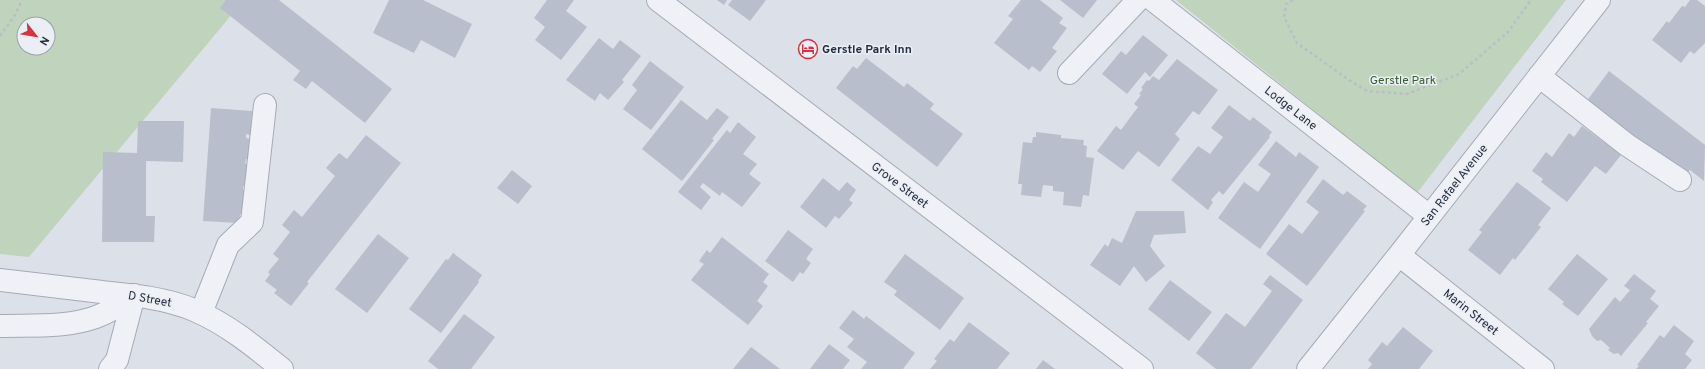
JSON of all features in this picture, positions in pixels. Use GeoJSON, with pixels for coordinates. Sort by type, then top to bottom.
{"type":"FeatureCollection","features":[{"type":"Feature","properties":{"kind":"street","name":"Grove Street"},"geometry":{"type":"LineString","coordinates":[[658,0],[1142,369]]}},
{"type":"Feature","properties":{"kind":"street"},"geometry":{"type":"LineString","coordinates":[[1069,73],[1138,0]]}},
{"type":"Feature","properties":{"kind":"street","name":"Lodge Lane"},"geometry":{"type":"LineString","coordinates":[[1153,0],[1429,216]]}},
{"type":"Feature","properties":{"kind":"street","name":"San Rafael Avenue"},"geometry":{"type":"LineString","coordinates":[[1308,369],[1599,0]]}},
{"type":"Feature","properties":{"kind":"street"},"geometry":{"type":"LineString","coordinates":[[1539,76],[1626,145],[1680,180]]}},
{"type":"Feature","properties":{"kind":"street"},"geometry":{"type":"LineString","coordinates":[[201,313],[228,245],[252,222],[265,105]]}},
{"type":"Feature","properties":{"kind":"street","name":"Marin Street"},"geometry":{"type":"LineString","coordinates":[[1399,255],[1543,369]]}},
{"type":"Feature","properties":{"kind":"street","name":"D Street"},"geometry":{"type":"LineString","coordinates":[[0,280],[134,296],[174,303],[201,313],[236,334],[282,369]]}},
{"type":"Feature","properties":{"kind":"street"},"geometry":{"type":"LineString","coordinates":[[0,326],[69,324],[108,312],[134,296]]}},
{"type":"Feature","properties":{"kind":"street"},"geometry":{"type":"LineString","coordinates":[[110,369],[117,360],[134,296]]}},
{"type":"Feature","properties":{"kind":"path"},"geometry":{"type":"LineString","coordinates":[[0,36],[15,15],[22,0]]}},
{"type":"Feature","properties":{"kind":"path"},"geometry":{"type":"LineString","coordinates":[[1293,0],[1286,4],[1284,17],[1297,43],[1367,91],[1407,94],[1459,74],[1508,32],[1531,0]]}},
{"type":"Feature","properties":{"kind":"green space"},"geometry":{"type":"Polygon","coordinates":[[[0,0],[244,0],[29,257],[0,254],[0,0]]]}},
{"type":"Feature","properties":{"kind":"green space","name":"Gerstle Park"},"geometry":{"type":"Polygon","coordinates":[[[1176,0],[1566,0],[1417,193],[1176,0]]]}},
{"type":"Feature","properties":{"kind":"building"},"geometry":{"type":"Polygon","coordinates":[[[226,0],[279,0],[392,89],[365,123],[312,81],[306,89],[293,80],[300,71],[220,8],[226,0]]]}},
{"type":"Feature","properties":{"kind":"building"},"geometry":{"type":"Polygon","coordinates":[[[389,0],[423,0],[472,24],[455,58],[421,40],[414,53],[373,33],[389,0]]]}},
{"type":"Feature","properties":{"kind":"building"},"geometry":{"type":"Polygon","coordinates":[[[547,0],[574,0],[566,11],[587,27],[561,60],[535,40],[545,27],[534,18],[547,0]]]}},
{"type":"Feature","properties":{"kind":"building"},"geometry":{"type":"Polygon","coordinates":[[[717,0],[727,0],[724,5],[717,0]]]}},
{"type":"Feature","properties":{"kind":"building"},"geometry":{"type":"Polygon","coordinates":[[[732,0],[766,0],[750,21],[728,5],[732,0]]]}},
{"type":"Feature","properties":{"kind":"building"},"geometry":{"type":"Polygon","coordinates":[[[1021,0],[1040,0],[1063,18],[1059,23],[1067,28],[1052,48],[1057,51],[1040,72],[1032,66],[1029,70],[994,43],[1013,19],[1008,16],[1021,0]]]}},
{"type":"Feature","properties":{"kind":"building"},"geometry":{"type":"Polygon","coordinates":[[[1060,0],[1097,0],[1083,18],[1060,0]]]}},
{"type":"Feature","properties":{"kind":"building"},"geometry":{"type":"Polygon","coordinates":[[[1690,0],[1697,0],[1705,6],[1705,43],[1694,54],[1690,51],[1681,63],[1652,40],[1667,21],[1669,23],[1682,6],[1685,7],[1690,0]]]}},
{"type":"Feature","properties":{"kind":"building"},"geometry":{"type":"Polygon","coordinates":[[[1143,35],[1168,55],[1150,77],[1145,72],[1127,94],[1102,74],[1121,51],[1126,55],[1143,35]]]}},
{"type":"Feature","properties":{"kind":"building"},"geometry":{"type":"Polygon","coordinates":[[[599,38],[613,49],[620,40],[641,56],[622,80],[624,82],[608,100],[600,93],[595,101],[566,80],[599,38]]]}},
{"type":"Feature","properties":{"kind":"building"},"geometry":{"type":"Polygon","coordinates":[[[866,58],[904,87],[907,83],[934,104],[930,109],[963,134],[937,167],[836,88],[853,66],[857,69],[866,58]]]}},
{"type":"Feature","properties":{"kind":"building"},"geometry":{"type":"Polygon","coordinates":[[[1177,59],[1218,90],[1199,115],[1193,111],[1175,134],[1180,139],[1159,167],[1138,151],[1123,170],[1097,151],[1116,126],[1121,130],[1138,107],[1134,104],[1141,95],[1139,94],[1143,89],[1141,88],[1147,80],[1149,81],[1153,76],[1159,80],[1177,59]]]}},
{"type":"Feature","properties":{"kind":"building"},"geometry":{"type":"Polygon","coordinates":[[[650,61],[684,87],[651,130],[623,109],[637,90],[632,85],[650,61]]]}},
{"type":"Feature","properties":{"kind":"building"},"geometry":{"type":"Polygon","coordinates":[[[1609,71],[1705,145],[1704,181],[1690,170],[1688,172],[1681,166],[1679,169],[1652,153],[1586,102],[1609,71]]]}},
{"type":"Feature","properties":{"kind":"building"},"geometry":{"type":"Polygon","coordinates":[[[681,100],[707,120],[717,108],[729,117],[712,139],[714,140],[682,181],[642,149],[681,100]]]}},
{"type":"Feature","properties":{"kind":"building"},"geometry":{"type":"Polygon","coordinates":[[[1229,105],[1250,121],[1253,117],[1272,132],[1269,136],[1270,137],[1223,195],[1219,191],[1211,200],[1213,202],[1208,210],[1171,180],[1198,146],[1210,154],[1223,137],[1211,128],[1229,105]]]}},
{"type":"Feature","properties":{"kind":"building"},"geometry":{"type":"Polygon","coordinates":[[[211,108],[252,111],[251,135],[246,134],[246,138],[250,139],[249,160],[246,159],[245,164],[248,164],[246,186],[243,186],[243,190],[246,190],[244,214],[240,214],[239,223],[203,221],[211,108]]]}},
{"type":"Feature","properties":{"kind":"building"},"geometry":{"type":"Polygon","coordinates":[[[138,121],[184,121],[183,162],[146,161],[146,216],[155,216],[154,242],[102,242],[103,152],[137,153],[138,121]]]}},
{"type":"Feature","properties":{"kind":"building"},"geometry":{"type":"Polygon","coordinates":[[[738,122],[756,137],[743,154],[757,164],[749,174],[761,183],[742,207],[722,192],[720,196],[703,183],[700,187],[711,197],[701,210],[678,192],[727,130],[730,133],[738,122]]]}},
{"type":"Feature","properties":{"kind":"building"},"geometry":{"type":"Polygon","coordinates":[[[1582,126],[1621,155],[1606,174],[1595,166],[1567,202],[1541,182],[1543,179],[1532,171],[1546,152],[1552,157],[1569,133],[1574,137],[1582,126]]]}},
{"type":"Feature","properties":{"kind":"building"},"geometry":{"type":"Polygon","coordinates":[[[1036,132],[1061,135],[1061,138],[1084,140],[1083,145],[1087,146],[1086,157],[1094,158],[1089,196],[1083,195],[1081,207],[1063,205],[1064,192],[1053,191],[1053,186],[1043,185],[1041,197],[1021,195],[1022,184],[1018,184],[1023,142],[1032,143],[1033,137],[1036,137],[1036,132]]]}},
{"type":"Feature","properties":{"kind":"building"},"geometry":{"type":"Polygon","coordinates":[[[366,135],[401,163],[307,282],[309,283],[291,306],[274,293],[277,290],[265,281],[270,274],[268,272],[279,259],[273,254],[290,232],[282,225],[294,210],[302,217],[335,176],[326,168],[339,153],[347,159],[366,135]]]}},
{"type":"Feature","properties":{"kind":"building"},"geometry":{"type":"Polygon","coordinates":[[[1276,141],[1296,157],[1299,152],[1319,167],[1260,249],[1218,218],[1244,182],[1258,192],[1271,174],[1258,165],[1276,141]]]}},
{"type":"Feature","properties":{"kind":"building"},"geometry":{"type":"Polygon","coordinates":[[[512,170],[532,186],[518,204],[497,188],[512,170]]]}},
{"type":"Feature","properties":{"kind":"building"},"geometry":{"type":"Polygon","coordinates":[[[823,178],[839,191],[847,182],[856,190],[849,200],[853,203],[839,219],[835,216],[826,228],[800,207],[823,178]]]}},
{"type":"Feature","properties":{"kind":"building"},"geometry":{"type":"Polygon","coordinates":[[[1323,179],[1343,195],[1347,191],[1367,206],[1363,210],[1365,211],[1307,286],[1266,254],[1289,224],[1302,234],[1319,212],[1306,202],[1323,179]]]}},
{"type":"Feature","properties":{"kind":"building"},"geometry":{"type":"Polygon","coordinates":[[[1517,182],[1551,208],[1538,225],[1541,227],[1515,260],[1513,258],[1500,275],[1468,250],[1482,232],[1479,230],[1517,182]]]}},
{"type":"Feature","properties":{"kind":"building"},"geometry":{"type":"Polygon","coordinates":[[[1136,211],[1184,211],[1186,233],[1154,235],[1150,246],[1165,266],[1146,282],[1134,266],[1120,286],[1090,265],[1105,244],[1108,247],[1112,238],[1122,243],[1136,211]]]}},
{"type":"Feature","properties":{"kind":"building"},"geometry":{"type":"Polygon","coordinates":[[[788,230],[813,249],[806,259],[811,263],[803,274],[800,272],[793,282],[765,261],[788,230]]]}},
{"type":"Feature","properties":{"kind":"building"},"geometry":{"type":"Polygon","coordinates":[[[378,234],[409,258],[367,313],[335,289],[378,234]]]}},
{"type":"Feature","properties":{"kind":"building"},"geometry":{"type":"Polygon","coordinates":[[[722,237],[769,274],[763,282],[768,286],[757,301],[763,306],[748,325],[691,280],[704,264],[699,261],[707,250],[710,253],[722,237]]]}},
{"type":"Feature","properties":{"kind":"building"},"geometry":{"type":"Polygon","coordinates":[[[453,253],[482,275],[478,281],[479,282],[441,333],[409,309],[446,259],[448,260],[453,253]]]}},
{"type":"Feature","properties":{"kind":"building"},"geometry":{"type":"Polygon","coordinates":[[[905,254],[964,298],[940,330],[894,295],[897,291],[884,282],[905,254]]]}},
{"type":"Feature","properties":{"kind":"building"},"geometry":{"type":"Polygon","coordinates":[[[1577,254],[1608,279],[1578,316],[1562,304],[1564,302],[1548,289],[1577,254]]]}},
{"type":"Feature","properties":{"kind":"building"},"geometry":{"type":"Polygon","coordinates":[[[1634,274],[1656,291],[1650,299],[1659,306],[1646,322],[1648,323],[1621,356],[1618,353],[1614,354],[1608,350],[1610,348],[1601,340],[1597,341],[1592,336],[1589,329],[1615,297],[1620,302],[1630,290],[1624,286],[1634,274]]]}},
{"type":"Feature","properties":{"kind":"building"},"geometry":{"type":"Polygon","coordinates":[[[1270,275],[1303,300],[1251,369],[1216,369],[1196,353],[1226,313],[1245,327],[1272,291],[1263,284],[1270,275]]]}},
{"type":"Feature","properties":{"kind":"building"},"geometry":{"type":"Polygon","coordinates":[[[1170,280],[1212,312],[1189,341],[1148,309],[1170,280]]]}},
{"type":"Feature","properties":{"kind":"building"},"geometry":{"type":"Polygon","coordinates":[[[853,310],[864,319],[866,316],[915,353],[903,369],[861,369],[867,362],[847,347],[854,339],[839,328],[853,310]]]}},
{"type":"Feature","properties":{"kind":"building"},"geometry":{"type":"Polygon","coordinates":[[[464,314],[495,337],[471,369],[438,369],[428,361],[464,314]]]}},
{"type":"Feature","properties":{"kind":"building"},"geometry":{"type":"Polygon","coordinates":[[[969,322],[1010,353],[997,369],[930,369],[937,361],[934,359],[950,339],[954,342],[969,322]]]}},
{"type":"Feature","properties":{"kind":"building"},"geometry":{"type":"Polygon","coordinates":[[[1674,325],[1694,341],[1685,354],[1692,360],[1685,369],[1636,369],[1639,366],[1637,365],[1660,335],[1664,338],[1674,325]]]}},
{"type":"Feature","properties":{"kind":"building"},"geometry":{"type":"Polygon","coordinates":[[[1403,327],[1433,351],[1419,369],[1368,369],[1372,364],[1368,360],[1382,342],[1387,346],[1403,327]]]}},
{"type":"Feature","properties":{"kind":"building"},"geometry":{"type":"Polygon","coordinates":[[[829,344],[850,360],[843,369],[810,369],[829,344]]]}},
{"type":"Feature","properties":{"kind":"building"},"geometry":{"type":"Polygon","coordinates":[[[751,347],[780,369],[733,369],[751,347]]]}},
{"type":"Feature","properties":{"kind":"building"},"geometry":{"type":"Polygon","coordinates":[[[1043,360],[1055,369],[1036,369],[1043,360]]]}},
{"type":"Feature","properties":{"kind":"place","name":"Gerstle Park Inn"},"geometry":{"type":"Point","coordinates":[808,49]}}]}
